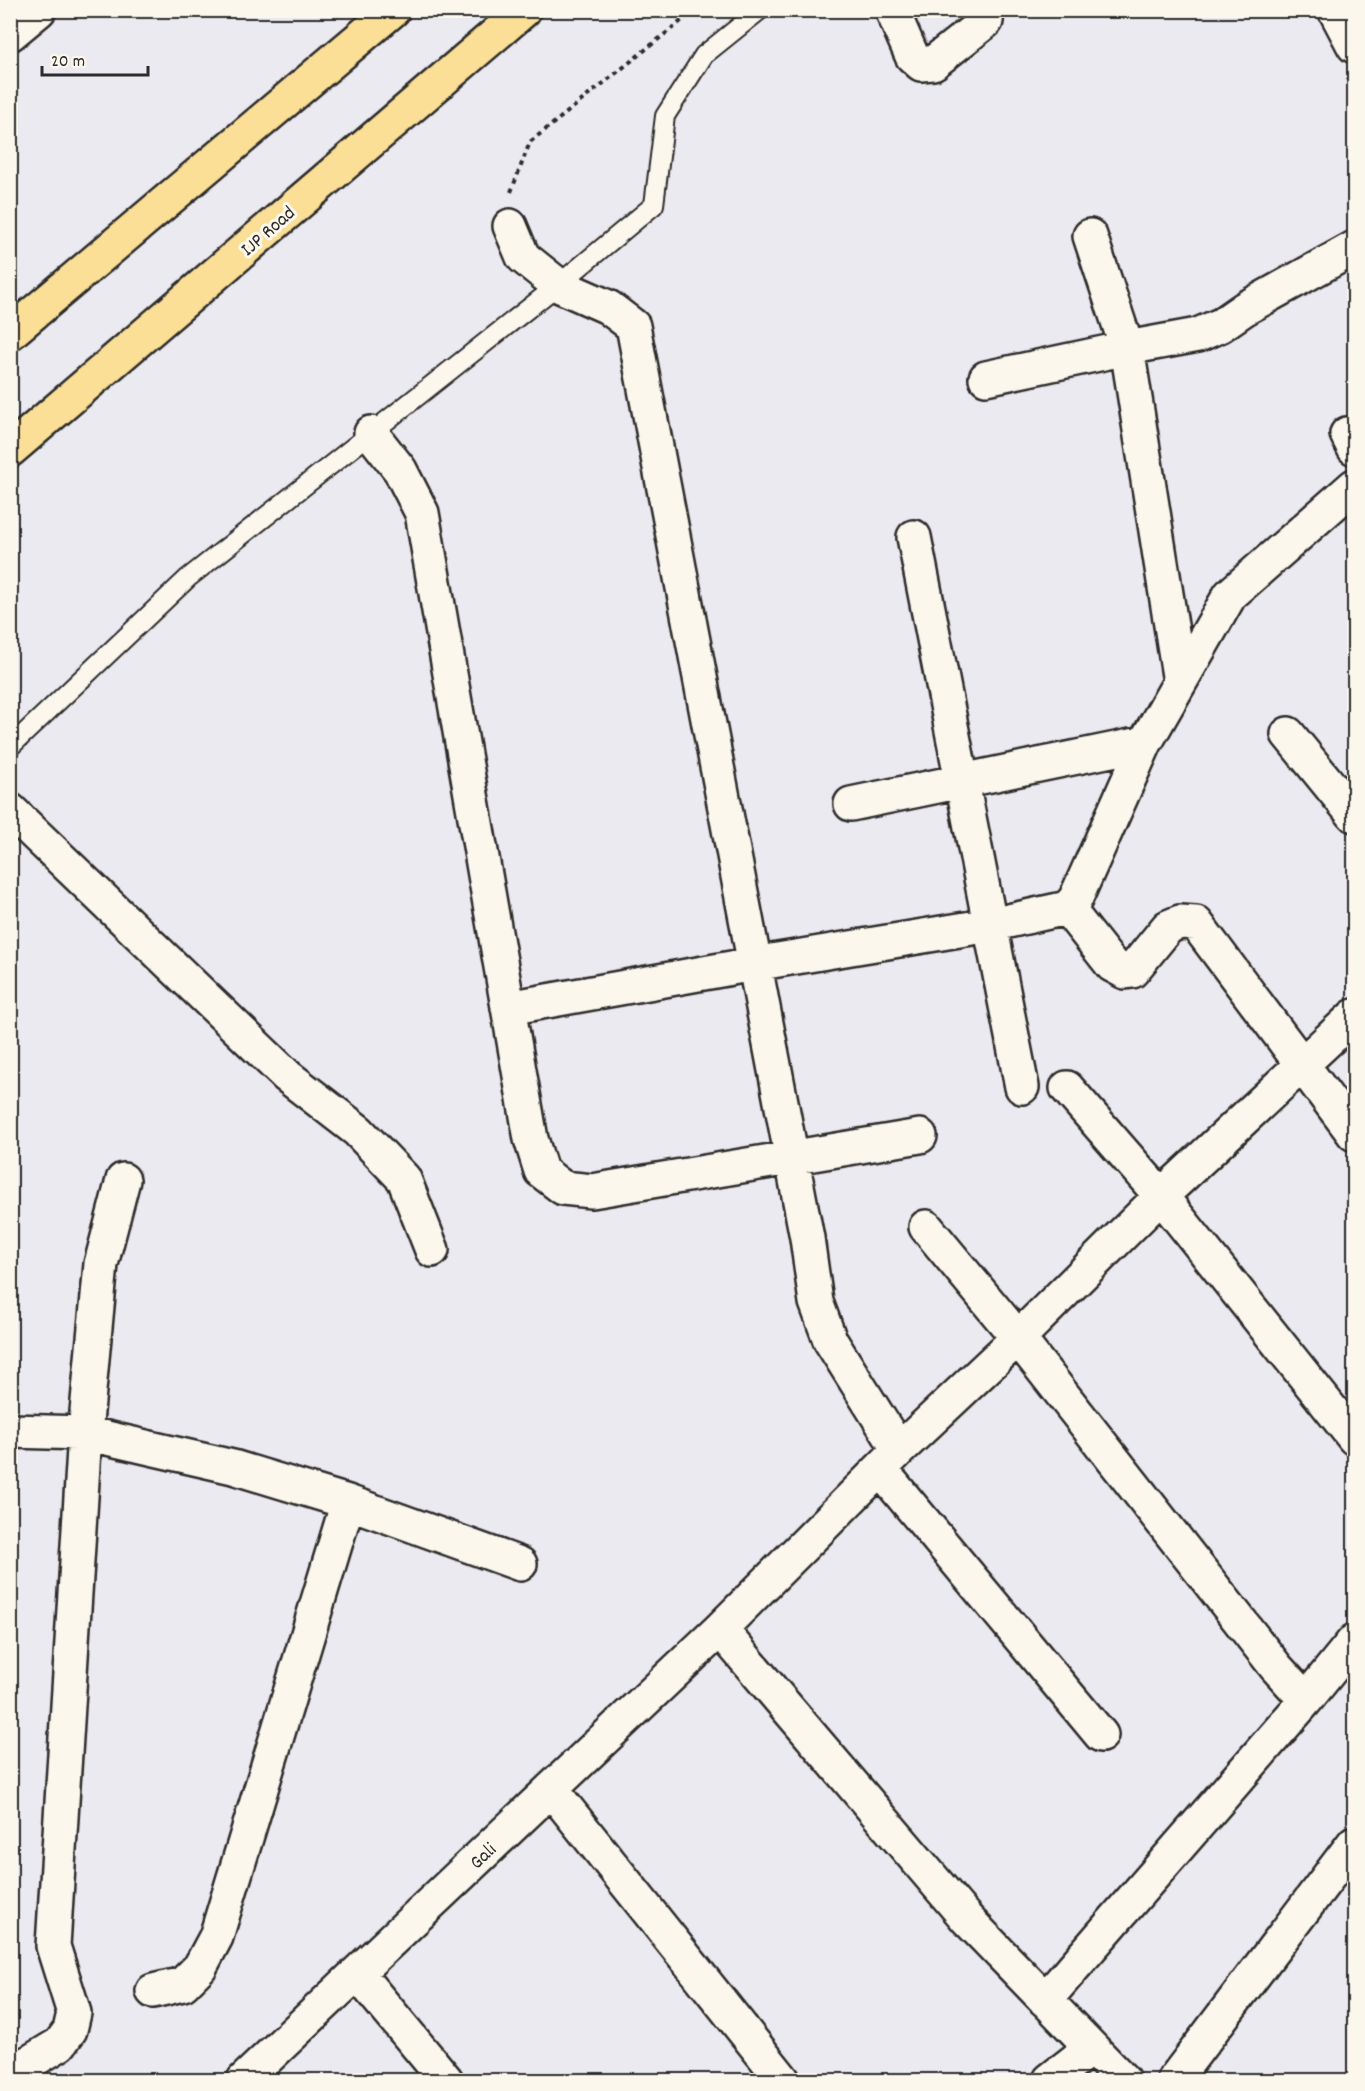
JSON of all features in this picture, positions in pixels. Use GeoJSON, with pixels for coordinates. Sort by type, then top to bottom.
{"type":"FeatureCollection","features":[{"type":"Feature","properties":{"kind":"highway"},"geometry":{"type":"LineString","coordinates":[[10,333],[393,10]]}},
{"type":"Feature","properties":{"kind":"highway","name":"IJP Road"},"geometry":{"type":"LineString","coordinates":[[10,450],[524,10]]}},
{"type":"Feature","properties":{"kind":"street"},"geometry":{"type":"LineString","coordinates":[[10,34],[39,10]]}},
{"type":"Feature","properties":{"kind":"street"},"geometry":{"type":"LineString","coordinates":[[892,10],[912,56],[921,64],[933,63],[986,21],[987,10]]}},
{"type":"Feature","properties":{"kind":"street"},"geometry":{"type":"LineString","coordinates":[[1335,10],[1354,46]]}},
{"type":"Feature","properties":{"kind":"street"},"geometry":{"type":"LineString","coordinates":[[510,226],[523,257],[558,285],[608,307],[633,326],[807,1238],[816,1302],[830,1340],[890,1460],[1101,1735]]}},
{"type":"Feature","properties":{"kind":"street"},"geometry":{"type":"LineString","coordinates":[[1090,236],[1127,348],[1180,682]]}},
{"type":"Feature","properties":{"kind":"street"},"geometry":{"type":"LineString","coordinates":[[986,378],[1198,335],[1354,248]]}},
{"type":"Feature","properties":{"kind":"street"},"geometry":{"type":"LineString","coordinates":[[371,433],[400,470],[422,513],[531,1139],[541,1171],[563,1188],[592,1191],[920,1136]]}},
{"type":"Feature","properties":{"kind":"street"},"geometry":{"type":"LineString","coordinates":[[508,1008],[754,964],[990,926],[1067,908],[1075,900],[1145,743],[1230,595],[1354,486]]}},
{"type":"Feature","properties":{"kind":"street"},"geometry":{"type":"LineString","coordinates":[[914,537],[1022,1087]]}},
{"type":"Feature","properties":{"kind":"street"},"geometry":{"type":"LineString","coordinates":[[1288,734],[1354,815]]}},
{"type":"Feature","properties":{"kind":"street"},"geometry":{"type":"LineString","coordinates":[[851,804],[1145,743]]}},
{"type":"Feature","properties":{"kind":"street"},"geometry":{"type":"LineString","coordinates":[[10,810],[287,1076],[358,1131],[404,1179],[432,1251]]}},
{"type":"Feature","properties":{"kind":"street"},"geometry":{"type":"LineString","coordinates":[[1067,908],[1112,965],[1125,972],[1132,971],[1168,927],[1180,922],[1196,923],[1354,1134]]}},
{"type":"Feature","properties":{"kind":"street","name":"Gali"},"geometry":{"type":"LineString","coordinates":[[244,2080],[720,1629],[1161,1196],[1354,1016]]}},
{"type":"Feature","properties":{"kind":"street"},"geometry":{"type":"LineString","coordinates":[[1067,1088],[1161,1196],[1354,1438]]}},
{"type":"Feature","properties":{"kind":"street"},"geometry":{"type":"LineString","coordinates":[[10,2074],[60,2044],[70,2030],[74,2013],[54,1946],[85,1433],[101,1264],[123,1180]]}},
{"type":"Feature","properties":{"kind":"street"},"geometry":{"type":"LineString","coordinates":[[926,1227],[1018,1338],[1276,1667],[1306,1700]]}},
{"type":"Feature","properties":{"kind":"street"},"geometry":{"type":"LineString","coordinates":[[10,1431],[85,1433],[233,1467],[348,1502],[520,1564]]}},
{"type":"Feature","properties":{"kind":"street"},"geometry":{"type":"LineString","coordinates":[[153,1991],[183,1984],[200,1967],[216,1937],[348,1502]]}},
{"type":"Feature","properties":{"kind":"street"},"geometry":{"type":"LineString","coordinates":[[720,1629],[967,1918],[1123,2080]]}},
{"type":"Feature","properties":{"kind":"street"},"geometry":{"type":"LineString","coordinates":[[1045,2000],[1306,1700],[1354,1641]]}},
{"type":"Feature","properties":{"kind":"street"},"geometry":{"type":"LineString","coordinates":[[551,1789],[783,2080]]}},
{"type":"Feature","properties":{"kind":"street"},"geometry":{"type":"LineString","coordinates":[[1174,2080],[1354,1843]]}},
{"type":"Feature","properties":{"kind":"street"},"geometry":{"type":"LineString","coordinates":[[357,1974],[446,2080]]}},
{"type":"Feature","properties":{"kind":"street"},"geometry":{"type":"LineString","coordinates":[[1050,2080],[1091,2048]]}},
{"type":"Feature","properties":{"kind":"lane"},"geometry":{"type":"LineString","coordinates":[[10,747],[188,578],[558,285],[654,205],[665,116],[704,55],[760,10]]}},
{"type":"Feature","properties":{"kind":"path"},"geometry":{"type":"LineString","coordinates":[[510,226],[511,190],[530,142],[695,10]]}}]}
